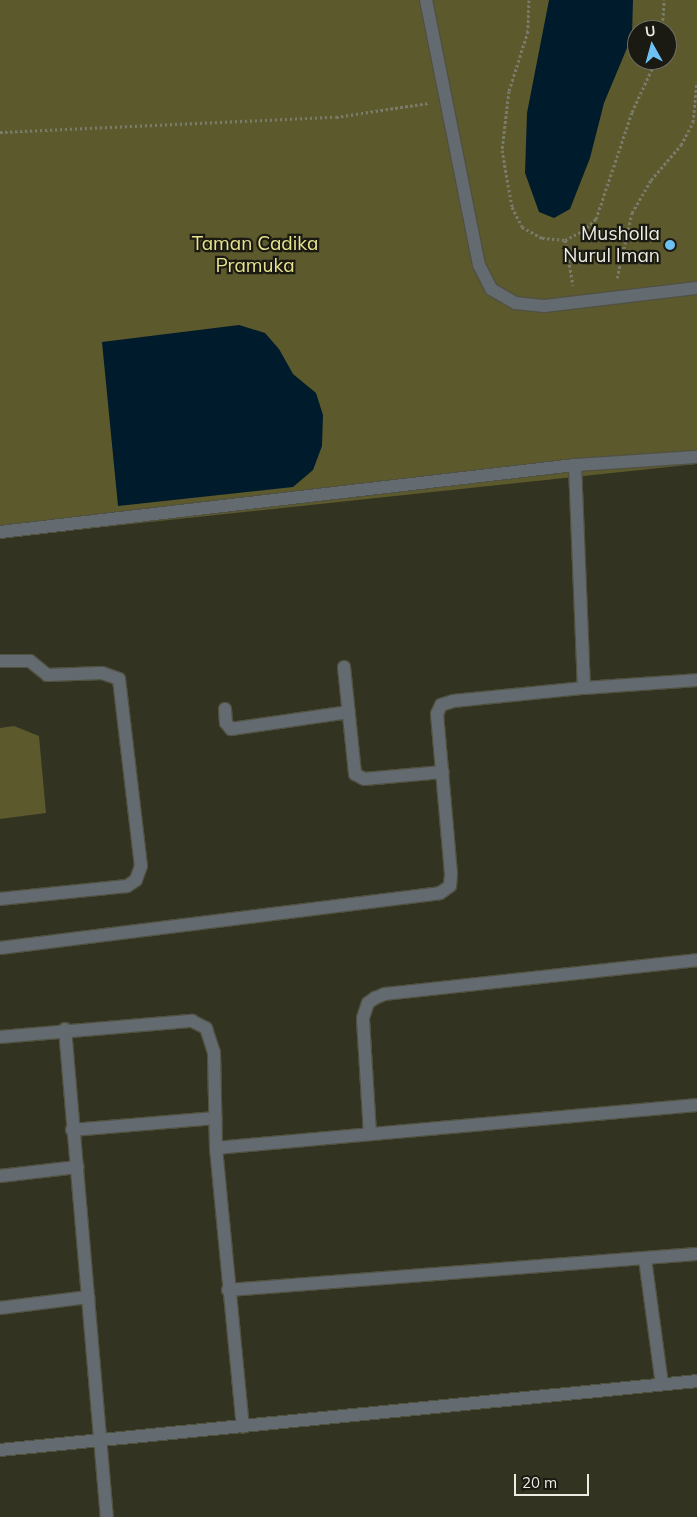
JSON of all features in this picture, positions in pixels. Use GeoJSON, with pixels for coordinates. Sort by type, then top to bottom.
{"type":"FeatureCollection","features":[{"type":"Feature","properties":{"kind":"street"},"geometry":{"type":"LineString","coordinates":[[426,0],[479,265],[491,290],[515,303],[544,306],[697,288]]}},
{"type":"Feature","properties":{"kind":"street"},"geometry":{"type":"LineString","coordinates":[[0,532],[575,464],[697,457]]}},
{"type":"Feature","properties":{"kind":"street"},"geometry":{"type":"LineString","coordinates":[[575,464],[584,688]]}},
{"type":"Feature","properties":{"kind":"street"},"geometry":{"type":"LineString","coordinates":[[0,661],[30,661],[47,675],[102,673],[119,679],[141,866],[136,880],[127,886],[0,899]]}},
{"type":"Feature","properties":{"kind":"street"},"geometry":{"type":"LineString","coordinates":[[344,667],[355,774],[359,778],[443,772]]}},
{"type":"Feature","properties":{"kind":"street"},"geometry":{"type":"LineString","coordinates":[[0,948],[440,893],[450,886],[451,874],[438,714],[441,705],[453,701],[584,688],[697,680]]}},
{"type":"Feature","properties":{"kind":"street"},"geometry":{"type":"LineString","coordinates":[[225,709],[226,723],[231,729],[349,712]]}},
{"type":"Feature","properties":{"kind":"street"},"geometry":{"type":"LineString","coordinates":[[370,1134],[363,1018],[368,1003],[375,998],[385,994],[697,960]]}},
{"type":"Feature","properties":{"kind":"street"},"geometry":{"type":"LineString","coordinates":[[0,1037],[65,1029],[192,1021],[206,1028],[214,1052],[216,1148],[228,1290],[244,1427]]}},
{"type":"Feature","properties":{"kind":"street"},"geometry":{"type":"LineString","coordinates":[[65,1029],[72,1130],[107,1517]]}},
{"type":"Feature","properties":{"kind":"street"},"geometry":{"type":"LineString","coordinates":[[216,1148],[697,1105]]}},
{"type":"Feature","properties":{"kind":"street"},"geometry":{"type":"LineString","coordinates":[[72,1130],[215,1118]]}},
{"type":"Feature","properties":{"kind":"street"},"geometry":{"type":"LineString","coordinates":[[0,1176],[76,1167]]}},
{"type":"Feature","properties":{"kind":"street"},"geometry":{"type":"LineString","coordinates":[[228,1290],[697,1254]]}},
{"type":"Feature","properties":{"kind":"street"},"geometry":{"type":"LineString","coordinates":[[645,1259],[662,1384]]}},
{"type":"Feature","properties":{"kind":"street"},"geometry":{"type":"LineString","coordinates":[[0,1308],[88,1298]]}},
{"type":"Feature","properties":{"kind":"street"},"geometry":{"type":"LineString","coordinates":[[0,1450],[697,1381]]}},
{"type":"Feature","properties":{"kind":"path"},"geometry":{"type":"LineString","coordinates":[[529,0],[528,31],[510,91],[502,150],[512,207],[522,227],[542,238],[565,240],[583,231],[596,219],[632,112],[651,70]]}},
{"type":"Feature","properties":{"kind":"path"},"geometry":{"type":"LineString","coordinates":[[663,20],[664,0]]}},
{"type":"Feature","properties":{"kind":"path"},"geometry":{"type":"LineString","coordinates":[[612,298],[632,213],[651,180],[681,145],[693,122],[697,82]]}},
{"type":"Feature","properties":{"kind":"path"},"geometry":{"type":"LineString","coordinates":[[0,132],[336,117],[445,101]]}},
{"type":"Feature","properties":{"kind":"path"},"geometry":{"type":"LineString","coordinates":[[565,240],[576,302]]}},
{"type":"Feature","properties":{"kind":"green space","name":"Taman Cadika Pramuka"},"geometry":{"type":"Polygon","coordinates":[[[0,0],[697,0],[697,464],[0,538],[0,0]]]}},
{"type":"Feature","properties":{"kind":"green space"},"geometry":{"type":"Polygon","coordinates":[[[14,726],[39,736],[46,813],[0,819],[0,728],[14,726]]]}},
{"type":"Feature","properties":{"kind":"water"},"geometry":{"type":"Polygon","coordinates":[[[549,0],[633,0],[632,20],[627,20],[627,48],[604,103],[590,158],[570,209],[554,218],[539,212],[525,173],[527,113],[549,0]]]}},
{"type":"Feature","properties":{"kind":"water"},"geometry":{"type":"Polygon","coordinates":[[[239,325],[265,333],[279,349],[293,374],[316,393],[323,415],[322,446],[313,470],[293,487],[118,506],[102,342],[239,325]]]}},
{"type":"Feature","properties":{"kind":"place","name":"Musholla Nurul Iman"},"geometry":{"type":"Point","coordinates":[670,245]}}]}
